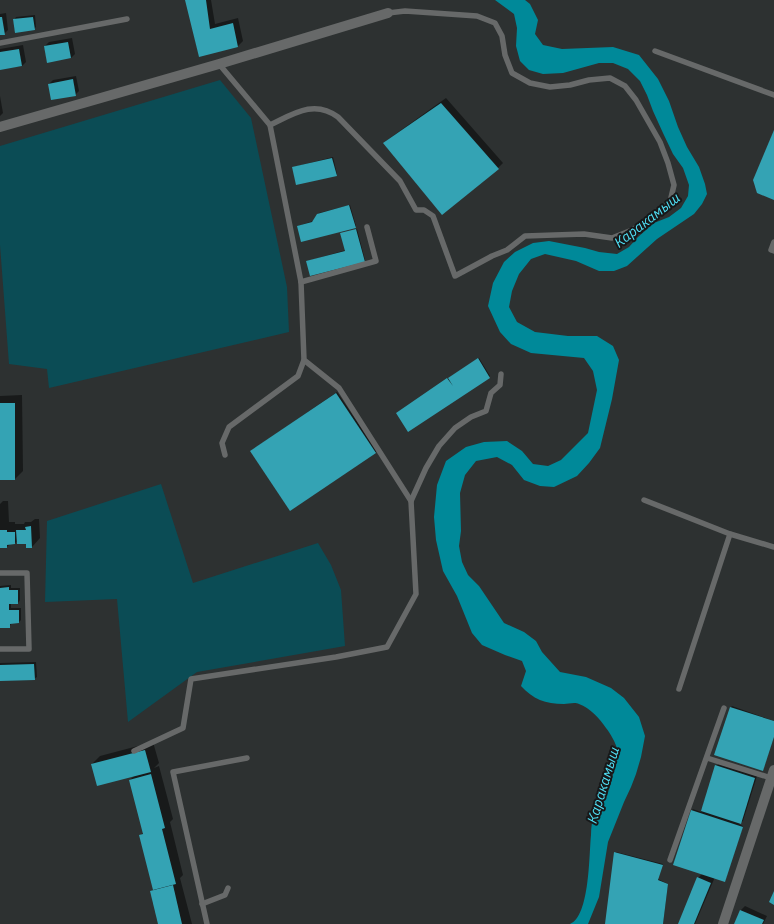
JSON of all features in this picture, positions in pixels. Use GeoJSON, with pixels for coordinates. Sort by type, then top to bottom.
{"type":"FeatureCollection","features":[{"type":"Feature","properties":{"kind":"street"},"geometry":{"type":"LineString","coordinates":[[0,127],[219,64],[388,13]]}},
{"type":"Feature","properties":{"kind":"street"},"geometry":{"type":"LineString","coordinates":[[723,924],[773,774]]}},
{"type":"Feature","properties":{"kind":"lane"},"geometry":{"type":"LineString","coordinates":[[270,125],[302,111],[316,107],[330,111],[338,117],[400,181],[416,210],[424,210],[433,216],[455,276],[492,256],[507,250],[525,236],[584,234],[612,238],[632,230],[655,217],[670,202],[674,185],[660,142],[636,100],[625,86],[610,78],[589,80],[570,85],[550,86],[530,83],[512,74],[505,55],[502,36],[495,23],[476,16],[405,10],[388,13]]}},
{"type":"Feature","properties":{"kind":"lane"},"geometry":{"type":"LineString","coordinates":[[0,43],[127,20]]}},
{"type":"Feature","properties":{"kind":"lane"},"geometry":{"type":"LineString","coordinates":[[655,51],[774,95]]}},
{"type":"Feature","properties":{"kind":"lane"},"geometry":{"type":"LineString","coordinates":[[219,64],[270,125],[301,282],[304,360],[298,376],[229,427],[222,443],[225,454]]}},
{"type":"Feature","properties":{"kind":"lane"},"geometry":{"type":"LineString","coordinates":[[301,282],[376,261],[367,226]]}},
{"type":"Feature","properties":{"kind":"lane"},"geometry":{"type":"LineString","coordinates":[[774,242],[771,250],[774,251]]}},
{"type":"Feature","properties":{"kind":"lane"},"geometry":{"type":"LineString","coordinates":[[304,360],[339,388],[411,501]]}},
{"type":"Feature","properties":{"kind":"lane"},"geometry":{"type":"LineString","coordinates":[[134,752],[183,728],[191,679],[336,657],[387,647],[416,594],[411,501],[426,468],[439,446],[455,428],[472,417],[486,411],[491,393],[500,385],[501,374]]}},
{"type":"Feature","properties":{"kind":"lane"},"geometry":{"type":"LineString","coordinates":[[644,500],[730,534],[774,547]]}},
{"type":"Feature","properties":{"kind":"lane"},"geometry":{"type":"LineString","coordinates":[[679,690],[730,534]]}},
{"type":"Feature","properties":{"kind":"lane"},"geometry":{"type":"LineString","coordinates":[[0,573],[27,573],[29,649],[0,649]]}},
{"type":"Feature","properties":{"kind":"lane"},"geometry":{"type":"LineString","coordinates":[[670,860],[724,708]]}},
{"type":"Feature","properties":{"kind":"lane"},"geometry":{"type":"LineString","coordinates":[[207,924],[173,772],[247,758]]}},
{"type":"Feature","properties":{"kind":"lane"},"geometry":{"type":"LineString","coordinates":[[707,758],[773,774]]}},
{"type":"Feature","properties":{"kind":"lane"},"geometry":{"type":"LineString","coordinates":[[202,904],[225,895],[228,888]]}},
{"type":"Feature","properties":{"kind":"shaded area"},"geometry":{"type":"Polygon","coordinates":[[[495,0],[525,0],[530,4],[538,20],[535,34],[543,45],[562,49],[613,47],[639,55],[658,79],[669,101],[687,147],[699,167],[707,194],[702,204],[694,214],[657,239],[627,266],[614,271],[599,271],[576,261],[545,254],[531,259],[519,274],[512,291],[509,307],[517,322],[535,332],[568,336],[597,336],[613,346],[619,360],[612,399],[600,448],[577,476],[554,487],[540,486],[524,480],[512,465],[497,457],[476,461],[465,475],[460,493],[461,531],[459,546],[462,562],[468,575],[479,586],[504,623],[524,632],[536,641],[542,652],[560,672],[586,677],[611,688],[624,698],[639,717],[645,736],[636,774],[608,842],[599,897],[588,924],[570,924],[577,919],[585,897],[593,819],[597,808],[605,799],[609,789],[617,749],[611,735],[603,724],[587,708],[577,703],[557,704],[545,702],[530,694],[521,686],[526,671],[522,661],[482,645],[472,633],[457,596],[443,571],[436,540],[434,517],[437,485],[446,461],[466,447],[484,442],[507,441],[522,451],[533,464],[548,466],[561,460],[588,433],[597,390],[593,371],[584,358],[531,353],[511,344],[500,332],[488,306],[493,283],[504,262],[515,252],[533,243],[549,241],[599,252],[617,254],[629,247],[654,223],[669,217],[681,208],[688,196],[689,185],[683,168],[673,154],[640,81],[628,69],[613,63],[599,63],[563,73],[543,74],[529,70],[520,61],[516,46],[517,28],[514,14],[495,0]]]}},
{"type":"Feature","properties":{"kind":"shaded area"},"geometry":{"type":"Polygon","coordinates":[[[220,80],[251,118],[287,287],[289,332],[49,388],[47,369],[9,364],[0,245],[0,146],[220,80]]]}},
{"type":"Feature","properties":{"kind":"shaded area"},"geometry":{"type":"Polygon","coordinates":[[[161,484],[193,583],[318,543],[331,565],[341,590],[345,646],[197,672],[128,722],[117,599],[45,602],[47,521],[161,484]]]}},
{"type":"Feature","properties":{"kind":"building"},"geometry":{"type":"Polygon","coordinates":[[[185,0],[206,0],[210,29],[233,23],[238,47],[199,57],[185,0]]]}},
{"type":"Feature","properties":{"kind":"building"},"geometry":{"type":"Polygon","coordinates":[[[0,17],[2,17],[5,35],[0,35],[0,17]]]}},
{"type":"Feature","properties":{"kind":"building"},"geometry":{"type":"Polygon","coordinates":[[[33,17],[35,30],[15,33],[13,19],[33,17]]]}},
{"type":"Feature","properties":{"kind":"building"},"geometry":{"type":"Polygon","coordinates":[[[68,42],[71,58],[47,63],[44,46],[68,42]]]}},
{"type":"Feature","properties":{"kind":"building"},"geometry":{"type":"Polygon","coordinates":[[[19,49],[22,66],[0,70],[0,52],[19,49]]]}},
{"type":"Feature","properties":{"kind":"building"},"geometry":{"type":"Polygon","coordinates":[[[73,79],[76,96],[51,100],[48,84],[73,79]]]}},
{"type":"Feature","properties":{"kind":"building"},"geometry":{"type":"Polygon","coordinates":[[[441,103],[499,169],[442,215],[383,143],[441,103]]]}},
{"type":"Feature","properties":{"kind":"building"},"geometry":{"type":"Polygon","coordinates":[[[774,130],[774,200],[757,193],[753,180],[774,130]]]}},
{"type":"Feature","properties":{"kind":"building"},"geometry":{"type":"Polygon","coordinates":[[[332,158],[337,176],[296,185],[292,167],[332,158]]]}},
{"type":"Feature","properties":{"kind":"building"},"geometry":{"type":"Polygon","coordinates":[[[349,205],[356,228],[301,242],[297,226],[312,222],[317,214],[349,205]]]}},
{"type":"Feature","properties":{"kind":"building"},"geometry":{"type":"Polygon","coordinates":[[[356,229],[365,262],[310,276],[306,261],[345,251],[340,233],[356,229]]]}},
{"type":"Feature","properties":{"kind":"building"},"geometry":{"type":"Polygon","coordinates":[[[478,358],[490,378],[408,432],[396,413],[447,378],[453,386],[448,378],[478,358]]]}},
{"type":"Feature","properties":{"kind":"building"},"geometry":{"type":"Polygon","coordinates":[[[336,393],[376,453],[290,511],[250,451],[336,393]]]}},
{"type":"Feature","properties":{"kind":"building"},"geometry":{"type":"Polygon","coordinates":[[[0,403],[15,403],[15,480],[0,480],[0,403]]]}},
{"type":"Feature","properties":{"kind":"building"},"geometry":{"type":"Polygon","coordinates":[[[31,526],[32,548],[26,548],[26,544],[17,544],[16,530],[26,530],[25,527],[31,526]]]}},
{"type":"Feature","properties":{"kind":"building"},"geometry":{"type":"Polygon","coordinates":[[[0,530],[15,532],[15,544],[7,545],[7,548],[0,548],[0,530]]]}},
{"type":"Feature","properties":{"kind":"building"},"geometry":{"type":"Polygon","coordinates":[[[9,587],[9,590],[18,590],[18,604],[9,604],[9,610],[19,610],[19,623],[10,624],[10,628],[0,628],[0,588],[9,587]]]}},
{"type":"Feature","properties":{"kind":"building"},"geometry":{"type":"Polygon","coordinates":[[[34,664],[35,680],[0,681],[0,665],[34,664]]]}},
{"type":"Feature","properties":{"kind":"building"},"geometry":{"type":"Polygon","coordinates":[[[730,707],[774,721],[774,737],[763,771],[714,755],[730,707]]]}},
{"type":"Feature","properties":{"kind":"building"},"geometry":{"type":"Polygon","coordinates":[[[145,750],[151,772],[97,786],[91,764],[145,750]]]}},
{"type":"Feature","properties":{"kind":"building"},"geometry":{"type":"Polygon","coordinates":[[[715,765],[755,778],[741,824],[701,811],[715,765]]]}},
{"type":"Feature","properties":{"kind":"building"},"geometry":{"type":"Polygon","coordinates":[[[151,774],[165,828],[162,829],[176,884],[153,890],[139,835],[143,834],[129,780],[151,774]]]}},
{"type":"Feature","properties":{"kind":"building"},"geometry":{"type":"Polygon","coordinates":[[[691,810],[743,827],[725,882],[673,865],[691,810]]]}},
{"type":"Feature","properties":{"kind":"building"},"geometry":{"type":"Polygon","coordinates":[[[614,852],[663,865],[658,880],[668,884],[663,924],[605,924],[614,852]]]}},
{"type":"Feature","properties":{"kind":"building"},"geometry":{"type":"Polygon","coordinates":[[[697,877],[711,883],[694,924],[678,924],[697,877]]]}},
{"type":"Feature","properties":{"kind":"building"},"geometry":{"type":"Polygon","coordinates":[[[173,885],[182,924],[158,924],[150,891],[173,885]]]}},
{"type":"Feature","properties":{"kind":"building"},"geometry":{"type":"Polygon","coordinates":[[[774,891],[774,905],[769,902],[774,891]]]}},
{"type":"Feature","properties":{"kind":"building"},"geometry":{"type":"Polygon","coordinates":[[[740,910],[764,920],[762,924],[734,924],[740,910]]]}},
{"type":"Feature","properties":{"kind":"water label","name":"Каракамыш"},"geometry":{"type":"Point","coordinates":[647,220]}},
{"type":"Feature","properties":{"kind":"water label","name":"Каракамыш"},"geometry":{"type":"Point","coordinates":[603,785]}}]}
